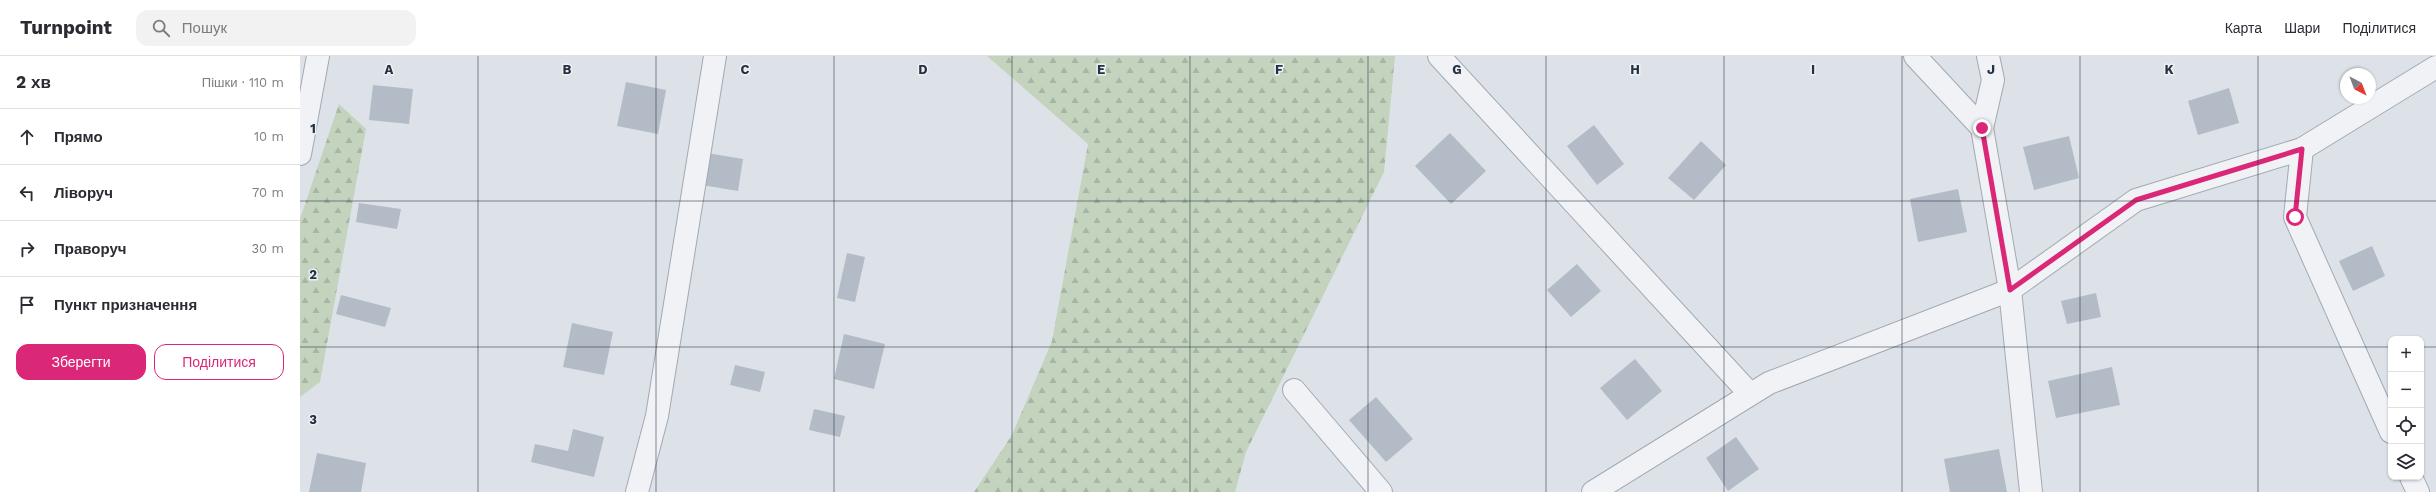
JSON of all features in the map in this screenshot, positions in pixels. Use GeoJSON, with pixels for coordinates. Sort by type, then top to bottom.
{"type":"FeatureCollection","features":[{"type":"Feature","properties":{"kind":"street"},"geometry":{"type":"LineString","coordinates":[[300,154],[318,56]]}},
{"type":"Feature","properties":{"kind":"street"},"geometry":{"type":"LineString","coordinates":[[637,492],[657,416],[715,56]]}},
{"type":"Feature","properties":{"kind":"street"},"geometry":{"type":"LineString","coordinates":[[1439,56],[1750,394]]}},
{"type":"Feature","properties":{"kind":"street"},"geometry":{"type":"LineString","coordinates":[[1915,56],[1982,128]]}},
{"type":"Feature","properties":{"kind":"street"},"geometry":{"type":"LineString","coordinates":[[1988,56],[1993,80],[1982,128],[2010,290],[2032,492]]}},
{"type":"Feature","properties":{"kind":"street"},"geometry":{"type":"LineString","coordinates":[[1593,492],[1769,383],[2010,290],[2136,200],[2302,149],[2436,67]]}},
{"type":"Feature","properties":{"kind":"street"},"geometry":{"type":"LineString","coordinates":[[2302,149],[2295,217],[2388,425]]}},
{"type":"Feature","properties":{"kind":"street"},"geometry":{"type":"LineString","coordinates":[[1294,390],[1381,492]]}},
{"type":"Feature","properties":{"kind":"street"},"geometry":{"type":"LineString","coordinates":[[2412,480],[2418,492]]}},
{"type":"Feature","properties":{"kind":"green space"},"geometry":{"type":"Polygon","coordinates":[[[987,56],[1395,56],[1384,172],[1246,452],[1235,492],[974,492],[1012,435],[1052,341],[1088,144],[987,56]]]}},
{"type":"Feature","properties":{"kind":"green space"},"geometry":{"type":"Polygon","coordinates":[[[339,104],[366,129],[320,382],[300,397],[300,219],[339,104]]]}},
{"type":"Feature","properties":{"kind":"building"},"geometry":{"type":"Polygon","coordinates":[[[626,82],[666,90],[658,134],[617,126],[626,82]]]}},
{"type":"Feature","properties":{"kind":"building"},"geometry":{"type":"Polygon","coordinates":[[[373,85],[413,89],[409,124],[369,120],[373,85]]]}},
{"type":"Feature","properties":{"kind":"building"},"geometry":{"type":"Polygon","coordinates":[[[2229,88],[2239,123],[2198,135],[2188,101],[2229,88]]]}},
{"type":"Feature","properties":{"kind":"building"},"geometry":{"type":"Polygon","coordinates":[[[1594,125],[1624,164],[1597,185],[1567,146],[1594,125]]]}},
{"type":"Feature","properties":{"kind":"building"},"geometry":{"type":"Polygon","coordinates":[[[1450,133],[1486,171],[1451,204],[1415,166],[1450,133]]]}},
{"type":"Feature","properties":{"kind":"building"},"geometry":{"type":"Polygon","coordinates":[[[2069,136],[2079,178],[2034,190],[2023,147],[2069,136]]]}},
{"type":"Feature","properties":{"kind":"building"},"geometry":{"type":"Polygon","coordinates":[[[1701,141],[1726,165],[1694,200],[1668,178],[1701,141]]]}},
{"type":"Feature","properties":{"kind":"building"},"geometry":{"type":"Polygon","coordinates":[[[707,153],[743,159],[738,191],[702,185],[707,153]]]}},
{"type":"Feature","properties":{"kind":"building"},"geometry":{"type":"Polygon","coordinates":[[[1958,189],[1967,232],[1918,242],[1910,199],[1958,189]]]}},
{"type":"Feature","properties":{"kind":"building"},"geometry":{"type":"Polygon","coordinates":[[[359,203],[401,209],[397,229],[356,222],[359,203]]]}},
{"type":"Feature","properties":{"kind":"building"},"geometry":{"type":"Polygon","coordinates":[[[2372,246],[2385,276],[2353,291],[2339,261],[2372,246]]]}},
{"type":"Feature","properties":{"kind":"building"},"geometry":{"type":"Polygon","coordinates":[[[847,253],[865,257],[855,302],[837,298],[847,253]]]}},
{"type":"Feature","properties":{"kind":"building"},"geometry":{"type":"Polygon","coordinates":[[[1577,264],[1601,291],[1571,317],[1547,290],[1577,264]]]}},
{"type":"Feature","properties":{"kind":"building"},"geometry":{"type":"Polygon","coordinates":[[[2096,293],[2101,317],[2067,324],[2061,301],[2096,293]]]}},
{"type":"Feature","properties":{"kind":"building"},"geometry":{"type":"Polygon","coordinates":[[[341,295],[391,308],[385,327],[336,314],[341,295]]]}},
{"type":"Feature","properties":{"kind":"building"},"geometry":{"type":"Polygon","coordinates":[[[572,323],[613,332],[604,375],[563,367],[572,323]]]}},
{"type":"Feature","properties":{"kind":"building"},"geometry":{"type":"Polygon","coordinates":[[[844,334],[885,344],[874,389],[834,379],[844,334]]]}},
{"type":"Feature","properties":{"kind":"building"},"geometry":{"type":"Polygon","coordinates":[[[1635,359],[1662,391],[1627,420],[1600,388],[1635,359]]]}},
{"type":"Feature","properties":{"kind":"building"},"geometry":{"type":"Polygon","coordinates":[[[735,365],[765,372],[760,392],[730,385],[735,365]]]}},
{"type":"Feature","properties":{"kind":"building"},"geometry":{"type":"Polygon","coordinates":[[[2112,367],[2120,405],[2056,418],[2048,381],[2112,367]]]}},
{"type":"Feature","properties":{"kind":"building"},"geometry":{"type":"Polygon","coordinates":[[[1376,397],[1413,439],[1386,462],[1349,420],[1376,397]]]}},
{"type":"Feature","properties":{"kind":"building"},"geometry":{"type":"Polygon","coordinates":[[[814,409],[845,416],[840,437],[809,430],[814,409]]]}},
{"type":"Feature","properties":{"kind":"building"},"geometry":{"type":"Polygon","coordinates":[[[573,429],[604,437],[594,477],[531,462],[535,444],[568,451],[573,429]]]}},
{"type":"Feature","properties":{"kind":"building"},"geometry":{"type":"Polygon","coordinates":[[[1736,437],[1759,469],[1728,491],[1706,458],[1736,437]]]}},
{"type":"Feature","properties":{"kind":"building"},"geometry":{"type":"Polygon","coordinates":[[[1999,449],[2007,492],[1950,492],[1944,459],[1999,449]]]}},
{"type":"Feature","properties":{"kind":"building"},"geometry":{"type":"Polygon","coordinates":[[[317,453],[366,463],[361,492],[309,492],[317,453]]]}},
{"type":"Feature","properties":{"kind":"route"},"geometry":{"type":"LineString","coordinates":[[1982,128],[2010,290],[2136,200],[2302,149],[2295,217]]}}]}
